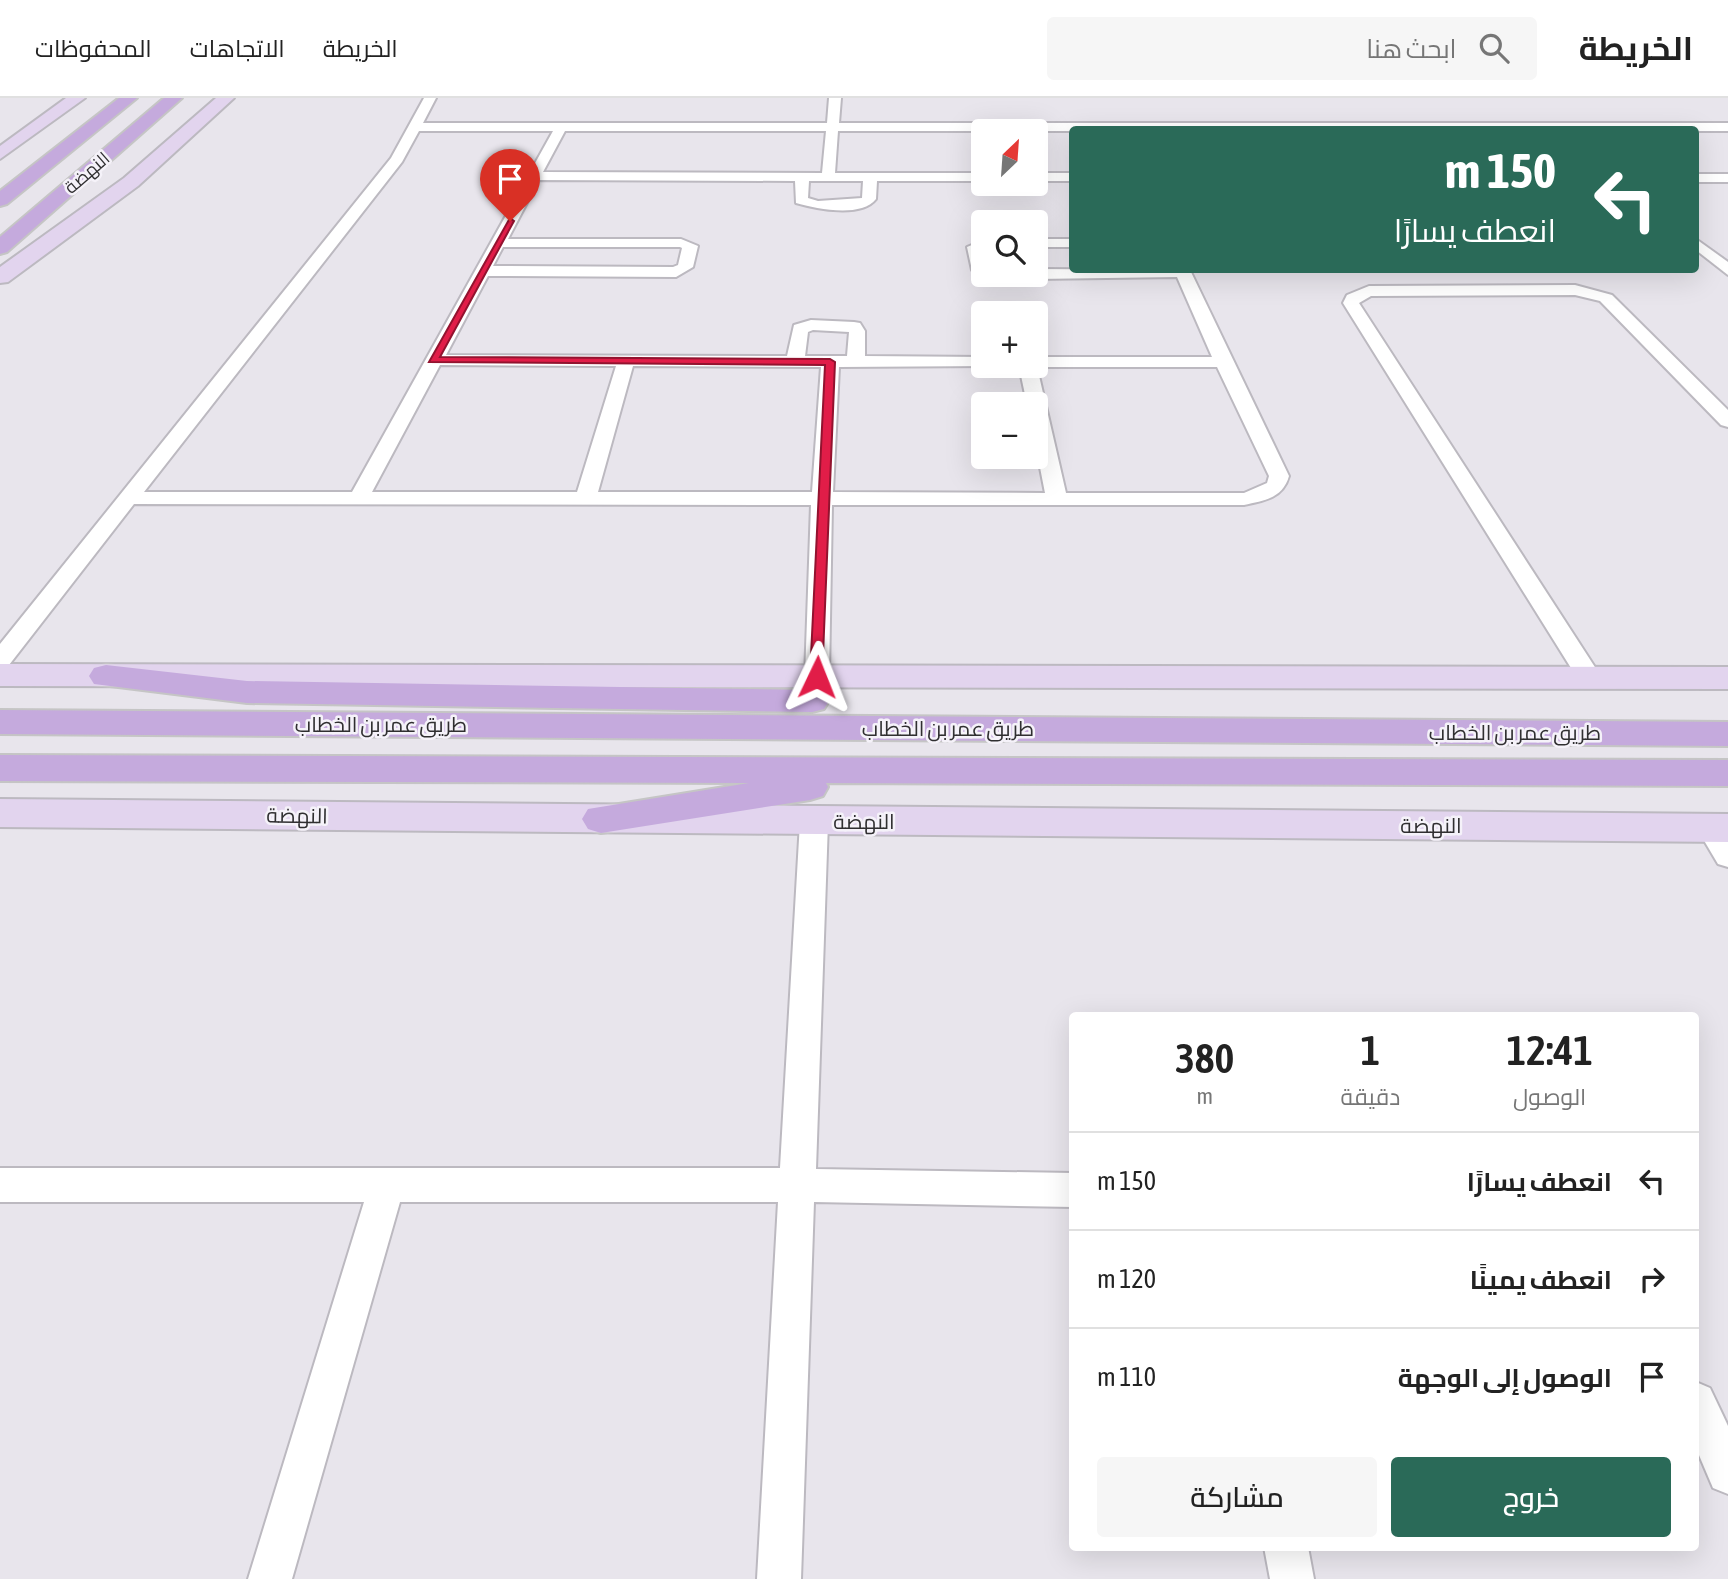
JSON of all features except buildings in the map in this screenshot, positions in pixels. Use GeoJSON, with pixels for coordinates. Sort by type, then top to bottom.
{"type":"FeatureCollection","features":[{"type":"Feature","properties":{"kind":"main road"},"geometry":{"type":"LineString","coordinates":[[0,155],[77,98]]}},
{"type":"Feature","properties":{"kind":"main road"},"geometry":{"type":"LineString","coordinates":[[0,187],[86,98]]}},
{"type":"Feature","properties":{"kind":"main road","name":"النهضة"},"geometry":{"type":"LineString","coordinates":[[0,200],[129,98]]}},
{"type":"Feature","properties":{"kind":"main road","name":"النهضة"},"geometry":{"type":"LineString","coordinates":[[0,248],[174,98]]}},
{"type":"Feature","properties":{"kind":"main road"},"geometry":{"type":"LineString","coordinates":[[0,277],[131,182],[226,98]]}},
{"type":"Feature","properties":{"kind":"main road"},"geometry":{"type":"LineString","coordinates":[[0,675],[1728,678]]}},
{"type":"Feature","properties":{"kind":"main road"},"geometry":{"type":"LineString","coordinates":[[106,676],[247,692],[947,704],[1127,730]]}},
{"type":"Feature","properties":{"kind":"main road","name":"طريق عمر بن الخطاب"},"geometry":{"type":"LineString","coordinates":[[0,722],[1728,734]]}},
{"type":"Feature","properties":{"kind":"main road","name":"طريق عمر بن الخطاب"},"geometry":{"type":"LineString","coordinates":[[0,768],[936,768],[1728,773]]}},
{"type":"Feature","properties":{"kind":"main road"},"geometry":{"type":"LineString","coordinates":[[601,819],[936,768]]}},
{"type":"Feature","properties":{"kind":"main road","name":"النهضة"},"geometry":{"type":"LineString","coordinates":[[0,814],[601,819],[1722,837]]}},
{"type":"Feature","properties":{"kind":"street"},"geometry":{"type":"LineString","coordinates":[[0,660],[397,159],[417,127],[430,98]]}},
{"type":"Feature","properties":{"kind":"street"},"geometry":{"type":"LineString","coordinates":[[828,177],[835,98]]}},
{"type":"Feature","properties":{"kind":"street"},"geometry":{"type":"LineString","coordinates":[[417,127],[1069,128]]}},
{"type":"Feature","properties":{"kind":"street"},"geometry":{"type":"LineString","coordinates":[[359,498],[561,127]]}},
{"type":"Feature","properties":{"kind":"street"},"geometry":{"type":"LineString","coordinates":[[1699,127],[1728,127]]}},
{"type":"Feature","properties":{"kind":"street"},"geometry":{"type":"LineString","coordinates":[[534,176],[971,177]]}},
{"type":"Feature","properties":{"kind":"street"},"geometry":{"type":"LineString","coordinates":[[802,177],[801,200],[817,205],[864,204],[869,199],[870,177]]}},
{"type":"Feature","properties":{"kind":"street"},"geometry":{"type":"LineString","coordinates":[[1048,177],[1069,177]]}},
{"type":"Feature","properties":{"kind":"street"},"geometry":{"type":"LineString","coordinates":[[1699,178],[1728,178]]}},
{"type":"Feature","properties":{"kind":"street"},"geometry":{"type":"LineString","coordinates":[[1699,243],[1717,242]]}},
{"type":"Feature","properties":{"kind":"street"},"geometry":{"type":"LineString","coordinates":[[483,271],[676,272],[685,267],[690,246],[681,243],[498,243]]}},
{"type":"Feature","properties":{"kind":"street"},"geometry":{"type":"LineString","coordinates":[[1048,243],[1069,243]]}},
{"type":"Feature","properties":{"kind":"street"},"geometry":{"type":"LineString","coordinates":[[1699,246],[1728,270]]}},
{"type":"Feature","properties":{"kind":"street"},"geometry":{"type":"LineString","coordinates":[[1048,274],[1085,273]]}},
{"type":"Feature","properties":{"kind":"street"},"geometry":{"type":"LineString","coordinates":[[128,498],[1244,499],[1262,495],[1276,486],[1279,476],[1223,362],[1184,273]]}},
{"type":"Feature","properties":{"kind":"street"},"geometry":{"type":"LineString","coordinates":[[1590,678],[1351,303],[1353,298],[1369,291],[1575,290],[1592,293],[1606,298],[1728,421]]}},
{"type":"Feature","properties":{"kind":"street"},"geometry":{"type":"LineString","coordinates":[[795,362],[800,329],[811,325],[853,327],[857,331],[856,362]]}},
{"type":"Feature","properties":{"kind":"street"},"geometry":{"type":"LineString","coordinates":[[433,360],[971,362]]}},
{"type":"Feature","properties":{"kind":"street"},"geometry":{"type":"LineString","coordinates":[[586,498],[626,361]]}},
{"type":"Feature","properties":{"kind":"street"},"geometry":{"type":"LineString","coordinates":[[817,677],[822,499],[830,362]]}},
{"type":"Feature","properties":{"kind":"street"},"geometry":{"type":"LineString","coordinates":[[1048,362],[1223,362]]}},
{"type":"Feature","properties":{"kind":"street"},"geometry":{"type":"LineString","coordinates":[[1031,378],[1057,499]]}},
{"type":"Feature","properties":{"kind":"street"},"geometry":{"type":"LineString","coordinates":[[779,1579],[814,822]]}},
{"type":"Feature","properties":{"kind":"street"},"geometry":{"type":"LineString","coordinates":[[270,1579],[387,1185]]}},
{"type":"Feature","properties":{"kind":"street"},"geometry":{"type":"LineString","coordinates":[[1,1187],[798,1185],[1069,1190]]}},
{"type":"Feature","properties":{"kind":"street"},"geometry":{"type":"LineString","coordinates":[[1699,1409],[1728,1473]]}},
{"type":"Feature","properties":{"kind":"street"},"geometry":{"type":"LineString","coordinates":[[1287,1551],[1292,1579]]}},
{"type":"Feature","properties":{"kind":"route"},"geometry":{"type":"LineString","coordinates":[[510,221],[433,360],[830,362],[822,499],[817,677]]}}]}
